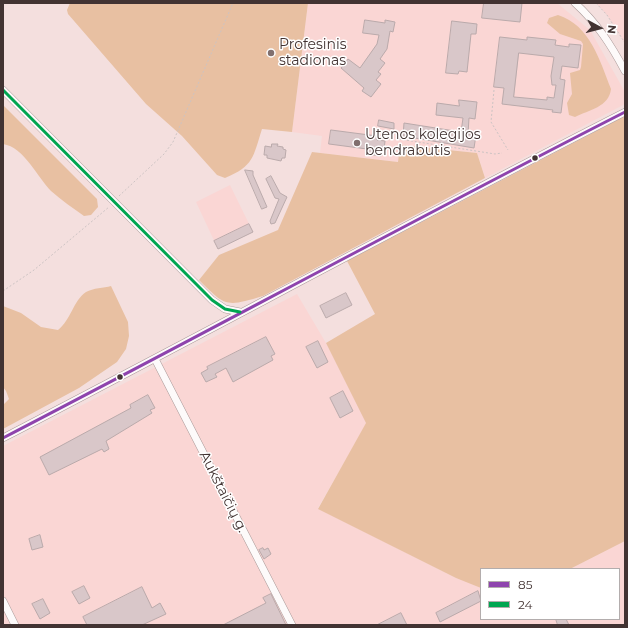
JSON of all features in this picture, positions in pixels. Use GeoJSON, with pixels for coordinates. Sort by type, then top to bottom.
{"type":"FeatureCollection","features":[{"type":"Feature","properties":{"kind":"street"},"geometry":{"type":"LineString","coordinates":[[575,3],[593,20],[605,35],[625,71]]}},
{"type":"Feature","properties":{"kind":"street"},"geometry":{"type":"LineString","coordinates":[[3,90],[212,300],[225,309],[240,312]]}},
{"type":"Feature","properties":{"kind":"street"},"geometry":{"type":"LineString","coordinates":[[3,438],[155,359],[240,312],[625,112]]}},
{"type":"Feature","properties":{"kind":"street","name":"Aukštaičių g."},"geometry":{"type":"LineString","coordinates":[[155,359],[292,625]]}},
{"type":"Feature","properties":{"kind":"street"},"geometry":{"type":"LineString","coordinates":[[3,601],[15,625]]}},
{"type":"Feature","properties":{"kind":"path"},"geometry":{"type":"LineString","coordinates":[[3,291],[34,270],[114,203],[164,154],[173,142],[233,3]]}},
{"type":"Feature","properties":{"kind":"path"},"geometry":{"type":"LineString","coordinates":[[596,3],[607,15],[625,43]]}},
{"type":"Feature","properties":{"kind":"path"},"geometry":{"type":"LineString","coordinates":[[494,90],[490,122],[508,150]]}},
{"type":"Feature","properties":{"kind":"path"},"geometry":{"type":"LineString","coordinates":[[399,139],[495,154],[502,153]]}},
{"type":"Feature","properties":{"kind":"shaded area"},"geometry":{"type":"Polygon","coordinates":[[[70,3],[308,3],[292,132],[262,129],[254,154],[247,165],[235,174],[225,178],[217,175],[182,136],[146,104],[68,14],[67,10],[70,3]]]}},
{"type":"Feature","properties":{"kind":"shaded area"},"geometry":{"type":"Polygon","coordinates":[[[308,3],[557,3],[590,30],[625,92],[625,104],[485,178],[477,153],[401,145],[398,162],[320,153],[322,136],[292,132],[308,3]]]}},
{"type":"Feature","properties":{"kind":"shaded area"},"geometry":{"type":"Polygon","coordinates":[[[596,3],[625,3],[625,43],[607,15],[596,3]]]}},
{"type":"Feature","properties":{"kind":"shaded area"},"geometry":{"type":"Polygon","coordinates":[[[558,15],[569,20],[586,35],[598,56],[611,89],[606,100],[602,104],[575,117],[569,115],[567,103],[572,94],[570,73],[580,70],[583,44],[581,41],[560,34],[547,23],[549,18],[558,15]]]}},
{"type":"Feature","properties":{"kind":"shaded area"},"geometry":{"type":"Polygon","coordinates":[[[3,105],[97,199],[98,207],[91,215],[84,216],[59,198],[51,191],[18,151],[11,146],[3,144],[3,105]]]}},
{"type":"Feature","properties":{"kind":"shaded area"},"geometry":{"type":"Polygon","coordinates":[[[625,116],[625,541],[572,568],[480,568],[480,588],[456,578],[318,509],[366,423],[326,343],[375,314],[347,261],[625,116]]]}},
{"type":"Feature","properties":{"kind":"shaded area"},"geometry":{"type":"Polygon","coordinates":[[[400,145],[477,153],[485,178],[263,296],[241,302],[227,302],[221,300],[199,280],[219,255],[278,230],[312,152],[398,162],[400,145]]]}},
{"type":"Feature","properties":{"kind":"shaded area"},"geometry":{"type":"Polygon","coordinates":[[[230,185],[253,232],[218,249],[196,202],[230,185]]]}},
{"type":"Feature","properties":{"kind":"shaded area"},"geometry":{"type":"Polygon","coordinates":[[[111,286],[128,322],[129,336],[126,349],[117,362],[79,388],[3,429],[3,405],[9,399],[3,387],[3,306],[21,313],[41,327],[58,330],[66,321],[78,300],[86,292],[111,286]]]}},
{"type":"Feature","properties":{"kind":"shaded area"},"geometry":{"type":"Polygon","coordinates":[[[297,294],[326,343],[367,423],[318,508],[456,578],[480,586],[480,620],[620,620],[620,568],[572,568],[625,541],[625,625],[3,625],[3,446],[297,294]]]}},
{"type":"Feature","properties":{"kind":"building"},"geometry":{"type":"Polygon","coordinates":[[[484,3],[522,3],[520,22],[482,18],[484,3]]]}},
{"type":"Feature","properties":{"kind":"building"},"geometry":{"type":"Polygon","coordinates":[[[365,20],[385,23],[385,20],[395,22],[393,32],[390,31],[387,49],[380,59],[385,63],[378,72],[381,74],[376,80],[381,84],[371,97],[362,91],[364,88],[341,68],[348,59],[360,68],[377,44],[379,35],[363,33],[365,20]]]}},
{"type":"Feature","properties":{"kind":"building"},"geometry":{"type":"Polygon","coordinates":[[[452,21],[477,24],[476,34],[471,34],[467,72],[459,71],[458,74],[446,73],[452,21]]]}},
{"type":"Feature","properties":{"kind":"building"},"geometry":{"type":"Polygon","coordinates":[[[500,37],[527,40],[527,37],[556,40],[555,45],[569,47],[569,44],[581,45],[578,68],[562,66],[560,79],[565,80],[561,113],[552,112],[553,110],[502,104],[504,88],[494,87],[500,37]],[[519,53],[514,97],[547,100],[547,97],[554,98],[556,85],[552,85],[551,76],[554,57],[519,53]]]}},
{"type":"Feature","properties":{"kind":"building"},"geometry":{"type":"Polygon","coordinates":[[[459,100],[477,102],[475,119],[469,118],[468,134],[476,135],[474,148],[403,136],[404,123],[461,132],[463,118],[436,115],[437,103],[459,106],[459,100]]]}},
{"type":"Feature","properties":{"kind":"building"},"geometry":{"type":"Polygon","coordinates":[[[379,120],[394,123],[394,129],[378,126],[379,120]]]}},
{"type":"Feature","properties":{"kind":"building","name":"Utenos kolegijos bendrabutis"},"geometry":{"type":"Polygon","coordinates":[[[331,130],[377,136],[377,140],[385,141],[384,150],[382,150],[381,156],[366,154],[367,149],[329,144],[331,130]]]}},
{"type":"Feature","properties":{"kind":"building"},"geometry":{"type":"Polygon","coordinates":[[[272,144],[278,144],[277,146],[283,147],[283,149],[286,150],[285,158],[282,158],[281,161],[267,158],[267,155],[264,155],[265,146],[271,147],[272,144]]]}},
{"type":"Feature","properties":{"kind":"building"},"geometry":{"type":"Polygon","coordinates":[[[245,170],[253,171],[253,175],[267,207],[262,209],[245,170]]]}},
{"type":"Feature","properties":{"kind":"building"},"geometry":{"type":"Polygon","coordinates":[[[271,176],[280,193],[287,197],[275,223],[271,224],[270,221],[279,199],[275,198],[266,179],[271,176]]]}},
{"type":"Feature","properties":{"kind":"building"},"geometry":{"type":"Polygon","coordinates":[[[249,224],[253,232],[218,249],[214,241],[249,224]]]}},
{"type":"Feature","properties":{"kind":"building"},"geometry":{"type":"Polygon","coordinates":[[[346,293],[352,305],[326,318],[320,306],[346,293]]]}},
{"type":"Feature","properties":{"kind":"building"},"geometry":{"type":"Polygon","coordinates":[[[266,337],[275,354],[271,356],[273,360],[233,382],[226,368],[215,374],[217,377],[206,382],[201,373],[208,369],[207,367],[266,337]]]}},
{"type":"Feature","properties":{"kind":"building"},"geometry":{"type":"Polygon","coordinates":[[[318,341],[328,362],[317,368],[306,347],[318,341]]]}},
{"type":"Feature","properties":{"kind":"building"},"geometry":{"type":"Polygon","coordinates":[[[343,391],[353,411],[340,418],[330,398],[343,391]]]}},
{"type":"Feature","properties":{"kind":"building"},"geometry":{"type":"Polygon","coordinates":[[[148,395],[155,408],[150,410],[152,413],[106,441],[109,449],[104,452],[102,449],[49,475],[40,457],[131,408],[130,405],[148,395]]]}},
{"type":"Feature","properties":{"kind":"building"},"geometry":{"type":"Polygon","coordinates":[[[40,535],[43,547],[32,550],[29,539],[40,535]]]}},
{"type":"Feature","properties":{"kind":"building"},"geometry":{"type":"Polygon","coordinates":[[[263,548],[264,550],[268,548],[271,554],[264,559],[259,550],[263,548]]]}},
{"type":"Feature","properties":{"kind":"building"},"geometry":{"type":"Polygon","coordinates":[[[84,586],[90,598],[79,604],[72,592],[84,586]]]}},
{"type":"Feature","properties":{"kind":"building"},"geometry":{"type":"Polygon","coordinates":[[[142,587],[152,608],[160,603],[166,614],[142,625],[87,625],[83,617],[142,587]]]}},
{"type":"Feature","properties":{"kind":"building"},"geometry":{"type":"Polygon","coordinates":[[[478,591],[480,602],[440,622],[436,613],[478,591]]]}},
{"type":"Feature","properties":{"kind":"building"},"geometry":{"type":"Polygon","coordinates":[[[271,594],[286,625],[223,625],[266,603],[263,598],[271,594]]]}},
{"type":"Feature","properties":{"kind":"building"},"geometry":{"type":"Polygon","coordinates":[[[43,599],[50,613],[40,619],[32,604],[43,599]]]}},
{"type":"Feature","properties":{"kind":"building"},"geometry":{"type":"Polygon","coordinates":[[[401,613],[407,625],[377,625],[401,613]]]}},
{"type":"Feature","properties":{"kind":"building"},"geometry":{"type":"Polygon","coordinates":[[[556,620],[566,620],[569,625],[558,625],[556,620]]]}},
{"type":"Feature","properties":{"kind":"transit line","name":"24"},"geometry":{"type":"LineString","coordinates":[[3,90],[212,300],[225,309],[240,312]]}},
{"type":"Feature","properties":{"kind":"transit line","name":"85"},"geometry":{"type":"LineString","coordinates":[[3,438],[469,192],[625,112]]}},
{"type":"Feature","properties":{"kind":"place","name":"Profesinis stadionas"},"geometry":{"type":"Point","coordinates":[271,53]}},
{"type":"Feature","properties":{"kind":"place","name":"Utenos kolegijos bendrabutis"},"geometry":{"type":"Point","coordinates":[357,143]}}]}
